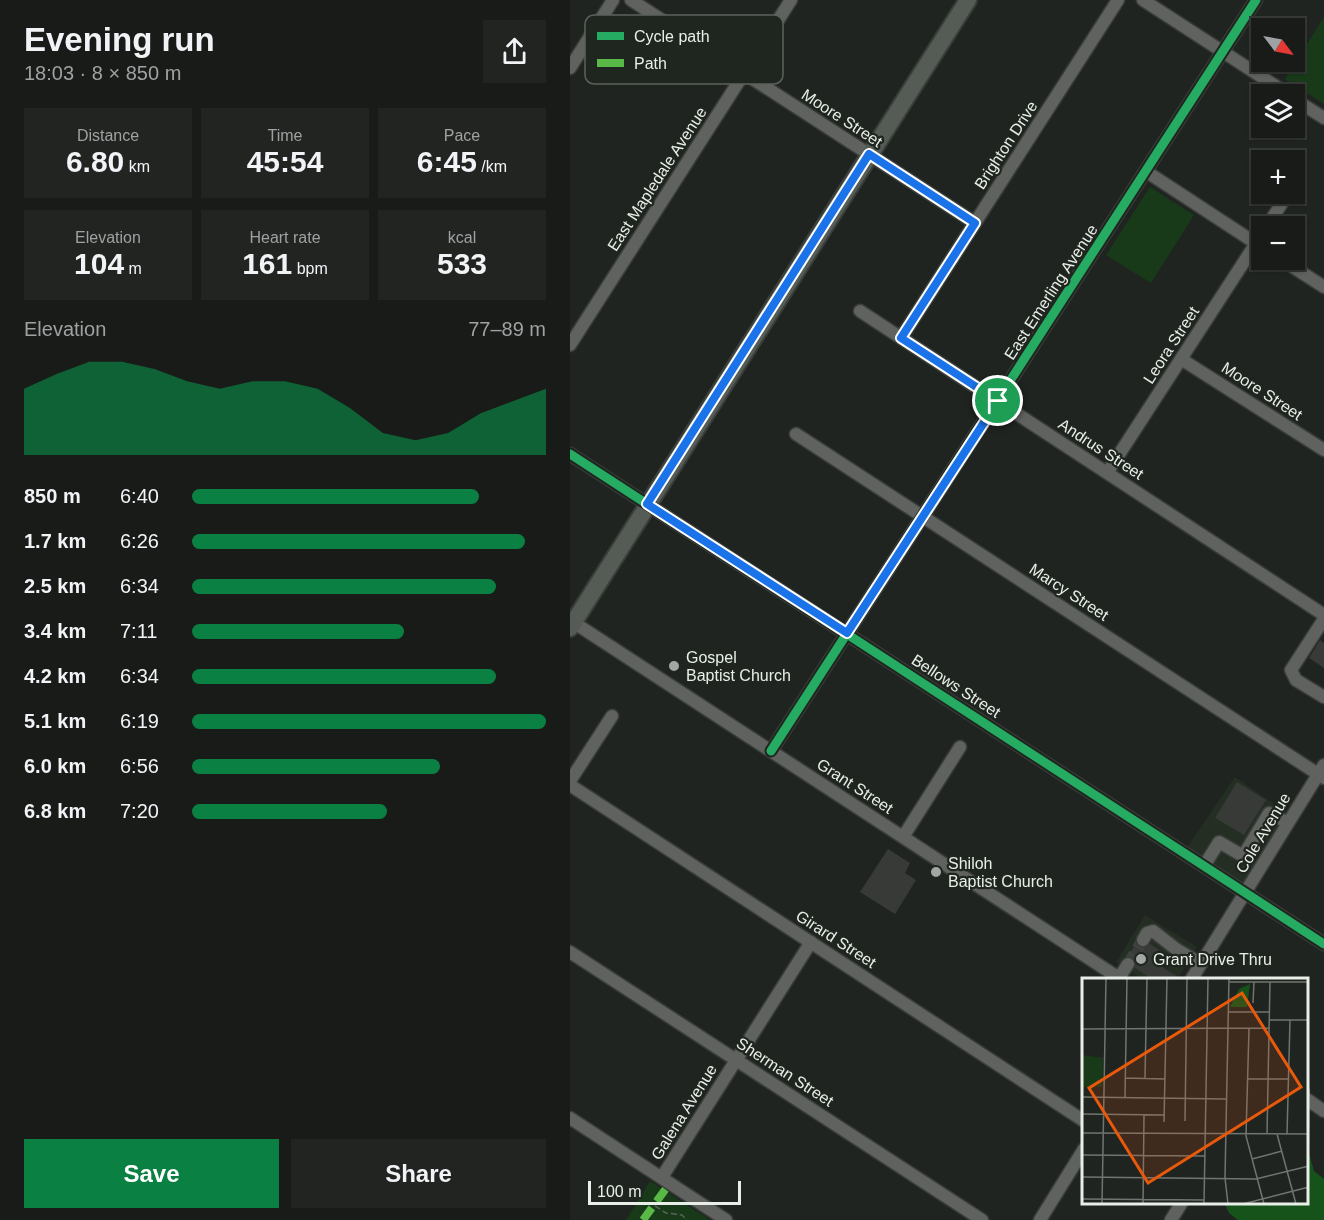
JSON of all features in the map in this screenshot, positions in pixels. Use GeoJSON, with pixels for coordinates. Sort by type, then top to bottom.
{"type":"FeatureCollection","features":[{"type":"Feature","properties":{"kind":"main road"},"geometry":{"type":"LineString","coordinates":[[571,623],[968,0]]}},
{"type":"Feature","properties":{"kind":"street"},"geometry":{"type":"LineString","coordinates":[[604,15],[613,0]]}},
{"type":"Feature","properties":{"kind":"street","name":"Moore Street"},"geometry":{"type":"LineString","coordinates":[[631,0],[654,15]]}},
{"type":"Feature","properties":{"kind":"street","name":"East Mapledale Avenue"},"geometry":{"type":"LineString","coordinates":[[781,15],[791,0]]}},
{"type":"Feature","properties":{"kind":"street","name":"Brighton Drive"},"geometry":{"type":"LineString","coordinates":[[901,338],[1118,0]]}},
{"type":"Feature","properties":{"kind":"street"},"geometry":{"type":"LineString","coordinates":[[1143,0],[1272,84]]}},
{"type":"Feature","properties":{"kind":"street","name":"East Emerling Avenue"},"geometry":{"type":"LineString","coordinates":[[771,751],[1256,0]]}},
{"type":"Feature","properties":{"kind":"street"},"geometry":{"type":"LineString","coordinates":[[570,68],[585,44]]}},
{"type":"Feature","properties":{"kind":"street","name":"East Mapledale Avenue"},"geometry":{"type":"LineString","coordinates":[[570,345],[738,84]]}},
{"type":"Feature","properties":{"kind":"street","name":"Moore Street"},"geometry":{"type":"LineString","coordinates":[[760,84],[975,223]]}},
{"type":"Feature","properties":{"kind":"street"},"geometry":{"type":"LineString","coordinates":[[1305,106],[1324,118]]}},
{"type":"Feature","properties":{"kind":"street"},"geometry":{"type":"LineString","coordinates":[[1147,172],[1251,236]]}},
{"type":"Feature","properties":{"kind":"street","name":"Leora Street"},"geometry":{"type":"LineString","coordinates":[[1107,472],[1251,256]]}},
{"type":"Feature","properties":{"kind":"street"},"geometry":{"type":"LineString","coordinates":[[1298,270],[1324,287]]}},
{"type":"Feature","properties":{"kind":"street","name":"Andrus Street"},"geometry":{"type":"LineString","coordinates":[[860,311],[1324,617]]}},
{"type":"Feature","properties":{"kind":"street","name":"Moore Street"},"geometry":{"type":"LineString","coordinates":[[1182,359],[1324,450]]}},
{"type":"Feature","properties":{"kind":"street","name":"Marcy Street"},"geometry":{"type":"LineString","coordinates":[[796,434],[1322,772]]}},
{"type":"Feature","properties":{"kind":"street","name":"Bellows Street"},"geometry":{"type":"LineString","coordinates":[[570,454],[1324,944]]}},
{"type":"Feature","properties":{"kind":"street"},"geometry":{"type":"LineString","coordinates":[[1324,617],[1292,670],[1296,680],[1324,697]]}},
{"type":"Feature","properties":{"kind":"street","name":"Grant Street"},"geometry":{"type":"LineString","coordinates":[[571,623],[1118,978]]}},
{"type":"Feature","properties":{"kind":"street"},"geometry":{"type":"LineString","coordinates":[[570,783],[612,716]]}},
{"type":"Feature","properties":{"kind":"street"},"geometry":{"type":"LineString","coordinates":[[903,837],[960,747]]}},
{"type":"Feature","properties":{"kind":"street","name":"Cole Avenue"},"geometry":{"type":"LineString","coordinates":[[1192,978],[1322,772]]}},
{"type":"Feature","properties":{"kind":"street","name":"Girard Street"},"geometry":{"type":"LineString","coordinates":[[570,783],[1082,1120]]}},
{"type":"Feature","properties":{"kind":"street"},"geometry":{"type":"LineString","coordinates":[[1204,866],[1219,842],[1243,856],[1269,813],[1288,824]]}},
{"type":"Feature","properties":{"kind":"street"},"geometry":{"type":"LineString","coordinates":[[1143,940],[1147,933],[1154,931],[1176,949],[1201,964]]}},
{"type":"Feature","properties":{"kind":"street","name":"Galena Avenue"},"geometry":{"type":"LineString","coordinates":[[662,1177],[811,942]]}},
{"type":"Feature","properties":{"kind":"street","name":"Sherman Street"},"geometry":{"type":"LineString","coordinates":[[570,952],[982,1220]]}},
{"type":"Feature","properties":{"kind":"street"},"geometry":{"type":"LineString","coordinates":[[1121,978],[1128,964]]}},
{"type":"Feature","properties":{"kind":"street"},"geometry":{"type":"LineString","coordinates":[[1309,1102],[1324,1111]]}},
{"type":"Feature","properties":{"kind":"street"},"geometry":{"type":"LineString","coordinates":[[570,1118],[726,1220]]}},
{"type":"Feature","properties":{"kind":"street"},"geometry":{"type":"LineString","coordinates":[[1040,1220],[1082,1152]]}},
{"type":"Feature","properties":{"kind":"street"},"geometry":{"type":"LineString","coordinates":[[1171,1220],[1180,1205]]}},
{"type":"Feature","properties":{"kind":"path"},"geometry":{"type":"LineString","coordinates":[[655,1206],[666,1213],[682,1215],[687,1220]]}},
{"type":"Feature","properties":{"kind":"shaded area"},"geometry":{"type":"Polygon","coordinates":[[[1235,777],[1292,816],[1246,893],[1184,852],[1235,777]]]}},
{"type":"Feature","properties":{"kind":"shaded area"},"geometry":{"type":"Polygon","coordinates":[[[1145,915],[1197,947],[1178,978],[1141,978],[1116,962],[1145,915]]]}},
{"type":"Feature","properties":{"kind":"green space"},"geometry":{"type":"Polygon","coordinates":[[[1324,17],[1324,104],[1305,92],[1305,84],[1293,84],[1285,79],[1289,72],[1305,72],[1305,47],[1324,17]]]}},
{"type":"Feature","properties":{"kind":"green space"},"geometry":{"type":"Polygon","coordinates":[[[1150,187],[1194,215],[1151,283],[1106,255],[1150,187]]]}},
{"type":"Feature","properties":{"kind":"green space"},"geometry":{"type":"Polygon","coordinates":[[[1309,1154],[1314,1171],[1324,1179],[1324,1220],[1238,1220],[1229,1213],[1225,1205],[1309,1205],[1309,1154]]]}},
{"type":"Feature","properties":{"kind":"green space"},"geometry":{"type":"Polygon","coordinates":[[[650,1181],[710,1220],[626,1220],[650,1181]]]}},
{"type":"Feature","properties":{"kind":"building"},"geometry":{"type":"Polygon","coordinates":[[[1320,640],[1324,643],[1324,668],[1309,658],[1320,640]]]}},
{"type":"Feature","properties":{"kind":"building"},"geometry":{"type":"Polygon","coordinates":[[[1237,782],[1266,800],[1244,835],[1215,818],[1237,782]]]}},
{"type":"Feature","properties":{"kind":"building","name":"Shiloh Baptist Church"},"geometry":{"type":"Polygon","coordinates":[[[888,849],[910,863],[905,873],[916,880],[895,914],[860,892],[888,849]]]}},
{"type":"Feature","properties":{"kind":"building"},"geometry":{"type":"Polygon","coordinates":[[[1136,943],[1142,948],[1150,944],[1159,950],[1152,961],[1180,978],[1150,978],[1135,968],[1135,960],[1128,956],[1136,943]]]}},
{"type":"Feature","properties":{"kind":"tunnel"},"geometry":{"type":"LineString","coordinates":[[1128,964],[1143,940]]}},
{"type":"Feature","properties":{"kind":"marked path"},"geometry":{"type":"LineString","coordinates":[[643,1220],[670,1183]]}},
{"type":"Feature","properties":{"kind":"cycle path"},"geometry":{"type":"LineString","coordinates":[[771,751],[1256,0]]}},
{"type":"Feature","properties":{"kind":"cycle path"},"geometry":{"type":"LineString","coordinates":[[570,454],[1324,944]]}},
{"type":"Feature","properties":{"kind":"place","name":"Gospel Baptist Church"},"geometry":{"type":"Point","coordinates":[674,666]}},
{"type":"Feature","properties":{"kind":"place","name":"Shiloh Baptist Church"},"geometry":{"type":"Point","coordinates":[936,872]}},
{"type":"Feature","properties":{"kind":"place","name":"Grant Drive Thru"},"geometry":{"type":"Point","coordinates":[1141,959]}},
{"type":"Feature","properties":{"kind":"route"},"geometry":{"type":"LineString","coordinates":[[869,154],[975,223],[901,338],[998,401],[847,633],[647,504],[869,154]]}}]}
